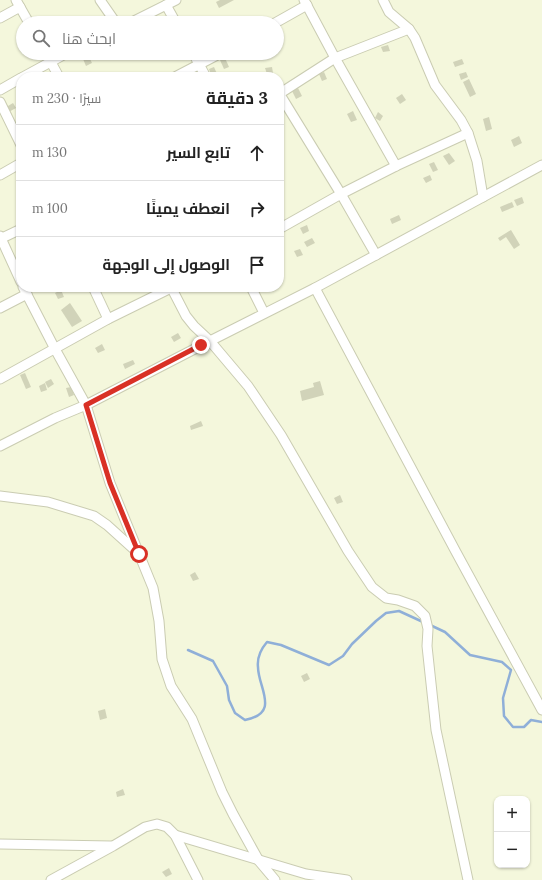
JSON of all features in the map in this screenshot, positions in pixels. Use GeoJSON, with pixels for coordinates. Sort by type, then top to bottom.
{"type":"FeatureCollection","features":[{"type":"Feature","properties":{"kind":"street"},"geometry":{"type":"LineString","coordinates":[[100,0],[111,16]]}},
{"type":"Feature","properties":{"kind":"street"},"geometry":{"type":"LineString","coordinates":[[144,16],[176,0]]}},
{"type":"Feature","properties":{"kind":"street"},"geometry":{"type":"LineString","coordinates":[[383,0],[390,12],[409,29],[422,50],[435,85],[461,120],[468,133],[477,161],[483,197]]}},
{"type":"Feature","properties":{"kind":"street"},"geometry":{"type":"LineString","coordinates":[[284,17],[306,3],[396,166]]}},
{"type":"Feature","properties":{"kind":"street"},"geometry":{"type":"LineString","coordinates":[[0,18],[18,4],[25,16]]}},
{"type":"Feature","properties":{"kind":"street"},"geometry":{"type":"LineString","coordinates":[[166,5],[172,16]]}},
{"type":"Feature","properties":{"kind":"street"},"geometry":{"type":"LineString","coordinates":[[284,91],[335,58],[409,29]]}},
{"type":"Feature","properties":{"kind":"street"},"geometry":{"type":"LineString","coordinates":[[29,72],[44,60]]}},
{"type":"Feature","properties":{"kind":"street"},"geometry":{"type":"LineString","coordinates":[[50,60],[56,72]]}},
{"type":"Feature","properties":{"kind":"street"},"geometry":{"type":"LineString","coordinates":[[197,60],[204,72]]}},
{"type":"Feature","properties":{"kind":"street"},"geometry":{"type":"LineString","coordinates":[[185,72],[209,60]]}},
{"type":"Feature","properties":{"kind":"street"},"geometry":{"type":"LineString","coordinates":[[0,90],[16,81]]}},
{"type":"Feature","properties":{"kind":"street"},"geometry":{"type":"LineString","coordinates":[[0,102],[16,135]]}},
{"type":"Feature","properties":{"kind":"street"},"geometry":{"type":"LineString","coordinates":[[284,102],[341,194],[376,255]]}},
{"type":"Feature","properties":{"kind":"street"},"geometry":{"type":"LineString","coordinates":[[284,226],[341,194],[396,166],[468,133]]}},
{"type":"Feature","properties":{"kind":"street"},"geometry":{"type":"LineString","coordinates":[[0,446],[55,418],[86,405],[315,288],[542,165]]}},
{"type":"Feature","properties":{"kind":"street"},"geometry":{"type":"LineString","coordinates":[[0,175],[16,166]]}},
{"type":"Feature","properties":{"kind":"street"},"geometry":{"type":"LineString","coordinates":[[16,231],[0,238],[16,272]]}},
{"type":"Feature","properties":{"kind":"street"},"geometry":{"type":"LineString","coordinates":[[315,288],[542,710]]}},
{"type":"Feature","properties":{"kind":"street"},"geometry":{"type":"LineString","coordinates":[[0,308],[24,292]]}},
{"type":"Feature","properties":{"kind":"street"},"geometry":{"type":"LineString","coordinates":[[26,292],[86,405],[110,483],[154,588],[159,621],[162,659],[171,686],[192,719],[222,792],[259,861],[275,880]]}},
{"type":"Feature","properties":{"kind":"street"},"geometry":{"type":"LineString","coordinates":[[95,292],[108,319]]}},
{"type":"Feature","properties":{"kind":"street"},"geometry":{"type":"LineString","coordinates":[[0,379],[108,319],[161,292]]}},
{"type":"Feature","properties":{"kind":"street"},"geometry":{"type":"LineString","coordinates":[[174,292],[186,316],[210,341],[248,386],[281,435],[348,551],[372,587],[386,598],[398,600],[415,606],[425,616],[428,629],[427,646],[436,730],[468,880]]}},
{"type":"Feature","properties":{"kind":"street"},"geometry":{"type":"LineString","coordinates":[[254,292],[264,313]]}},
{"type":"Feature","properties":{"kind":"street"},"geometry":{"type":"LineString","coordinates":[[0,496],[48,502],[94,516],[108,525],[139,554]]}},
{"type":"Feature","properties":{"kind":"street"},"geometry":{"type":"LineString","coordinates":[[51,880],[145,827],[157,824],[167,827],[175,836],[198,880]]}},
{"type":"Feature","properties":{"kind":"street"},"geometry":{"type":"LineString","coordinates":[[175,836],[306,874],[348,880]]}},
{"type":"Feature","properties":{"kind":"street"},"geometry":{"type":"LineString","coordinates":[[0,844],[113,846]]}},
{"type":"Feature","properties":{"kind":"building"},"geometry":{"type":"Polygon","coordinates":[[[220,0],[234,0],[219,8],[216,2],[220,0]]]}},
{"type":"Feature","properties":{"kind":"building"},"geometry":{"type":"Polygon","coordinates":[[[388,45],[390,51],[383,52],[381,47],[388,45]]]}},
{"type":"Feature","properties":{"kind":"building"},"geometry":{"type":"Polygon","coordinates":[[[462,59],[464,64],[455,67],[453,62],[462,59]]]}},
{"type":"Feature","properties":{"kind":"building"},"geometry":{"type":"Polygon","coordinates":[[[83,60],[90,60],[92,63],[86,66],[83,60]]]}},
{"type":"Feature","properties":{"kind":"building"},"geometry":{"type":"Polygon","coordinates":[[[220,60],[226,60],[229,67],[224,69],[220,60]]]}},
{"type":"Feature","properties":{"kind":"building"},"geometry":{"type":"Polygon","coordinates":[[[214,67],[216,72],[210,72],[209,69],[214,67]]]}},
{"type":"Feature","properties":{"kind":"building"},"geometry":{"type":"Polygon","coordinates":[[[272,67],[273,72],[266,72],[265,68],[272,67]]]}},
{"type":"Feature","properties":{"kind":"building"},"geometry":{"type":"Polygon","coordinates":[[[324,72],[327,79],[322,81],[319,74],[324,72]]]}},
{"type":"Feature","properties":{"kind":"building"},"geometry":{"type":"Polygon","coordinates":[[[466,72],[468,77],[461,80],[459,74],[466,72]]]}},
{"type":"Feature","properties":{"kind":"building"},"geometry":{"type":"Polygon","coordinates":[[[469,79],[476,94],[470,97],[463,82],[469,79]]]}},
{"type":"Feature","properties":{"kind":"building"},"geometry":{"type":"Polygon","coordinates":[[[298,88],[302,96],[296,99],[292,91],[298,88]]]}},
{"type":"Feature","properties":{"kind":"building"},"geometry":{"type":"Polygon","coordinates":[[[402,94],[406,100],[400,104],[396,98],[402,94]]]}},
{"type":"Feature","properties":{"kind":"building"},"geometry":{"type":"Polygon","coordinates":[[[13,103],[16,108],[5,114],[3,109],[13,103]]]}},
{"type":"Feature","properties":{"kind":"building"},"geometry":{"type":"Polygon","coordinates":[[[353,111],[357,120],[351,122],[347,114],[353,111]]]}},
{"type":"Feature","properties":{"kind":"building"},"geometry":{"type":"Polygon","coordinates":[[[378,112],[383,116],[380,121],[375,118],[378,112]]]}},
{"type":"Feature","properties":{"kind":"building"},"geometry":{"type":"Polygon","coordinates":[[[489,117],[492,129],[486,131],[483,119],[489,117]]]}},
{"type":"Feature","properties":{"kind":"building"},"geometry":{"type":"Polygon","coordinates":[[[519,136],[522,143],[514,147],[511,140],[519,136]]]}},
{"type":"Feature","properties":{"kind":"building"},"geometry":{"type":"Polygon","coordinates":[[[449,153],[455,161],[449,165],[443,156],[449,153]]]}},
{"type":"Feature","properties":{"kind":"building"},"geometry":{"type":"Polygon","coordinates":[[[434,162],[438,170],[433,172],[429,164],[434,162]]]}},
{"type":"Feature","properties":{"kind":"building"},"geometry":{"type":"Polygon","coordinates":[[[430,175],[432,180],[426,183],[423,178],[430,175]]]}},
{"type":"Feature","properties":{"kind":"building"},"geometry":{"type":"Polygon","coordinates":[[[522,197],[524,203],[517,206],[514,200],[522,197]]]}},
{"type":"Feature","properties":{"kind":"building"},"geometry":{"type":"Polygon","coordinates":[[[512,202],[514,207],[502,212],[500,207],[512,202]]]}},
{"type":"Feature","properties":{"kind":"building"},"geometry":{"type":"Polygon","coordinates":[[[399,215],[401,220],[392,224],[390,219],[399,215]]]}},
{"type":"Feature","properties":{"kind":"building"},"geometry":{"type":"Polygon","coordinates":[[[307,225],[309,231],[303,234],[300,228],[307,225]]]}},
{"type":"Feature","properties":{"kind":"building"},"geometry":{"type":"Polygon","coordinates":[[[511,230],[520,245],[514,249],[506,237],[500,241],[498,238],[511,230]]]}},
{"type":"Feature","properties":{"kind":"building"},"geometry":{"type":"Polygon","coordinates":[[[312,238],[315,243],[307,247],[304,242],[312,238]]]}},
{"type":"Feature","properties":{"kind":"building"},"geometry":{"type":"Polygon","coordinates":[[[300,249],[303,255],[297,257],[294,251],[300,249]]]}},
{"type":"Feature","properties":{"kind":"building"},"geometry":{"type":"Polygon","coordinates":[[[62,292],[64,297],[58,299],[55,293],[62,292]]]}},
{"type":"Feature","properties":{"kind":"building"},"geometry":{"type":"Polygon","coordinates":[[[70,303],[82,321],[72,327],[61,310],[70,303]]]}},
{"type":"Feature","properties":{"kind":"building"},"geometry":{"type":"Polygon","coordinates":[[[178,333],[181,338],[174,342],[171,337],[178,333]]]}},
{"type":"Feature","properties":{"kind":"building"},"geometry":{"type":"Polygon","coordinates":[[[102,344],[105,350],[98,353],[95,348],[102,344]]]}},
{"type":"Feature","properties":{"kind":"building"},"geometry":{"type":"Polygon","coordinates":[[[133,360],[135,364],[125,369],[123,364],[133,360]]]}},
{"type":"Feature","properties":{"kind":"building"},"geometry":{"type":"Polygon","coordinates":[[[25,373],[31,387],[26,389],[20,375],[25,373]]]}},
{"type":"Feature","properties":{"kind":"building"},"geometry":{"type":"Polygon","coordinates":[[[51,379],[54,384],[48,388],[45,382],[51,379]]]}},
{"type":"Feature","properties":{"kind":"building"},"geometry":{"type":"Polygon","coordinates":[[[320,381],[324,395],[302,401],[300,391],[314,387],[313,383],[320,381]]]}},
{"type":"Feature","properties":{"kind":"building"},"geometry":{"type":"Polygon","coordinates":[[[45,383],[47,390],[41,392],[39,386],[45,383]]]}},
{"type":"Feature","properties":{"kind":"building"},"geometry":{"type":"Polygon","coordinates":[[[71,387],[74,395],[69,397],[66,388],[71,387]]]}},
{"type":"Feature","properties":{"kind":"building"},"geometry":{"type":"Polygon","coordinates":[[[201,421],[203,426],[191,430],[190,426],[201,421]]]}},
{"type":"Feature","properties":{"kind":"building"},"geometry":{"type":"Polygon","coordinates":[[[340,495],[343,502],[337,504],[334,498],[340,495]]]}},
{"type":"Feature","properties":{"kind":"building"},"geometry":{"type":"Polygon","coordinates":[[[195,572],[199,579],[193,581],[190,575],[195,572]]]}},
{"type":"Feature","properties":{"kind":"building"},"geometry":{"type":"Polygon","coordinates":[[[307,673],[310,679],[304,682],[301,676],[307,673]]]}},
{"type":"Feature","properties":{"kind":"building"},"geometry":{"type":"Polygon","coordinates":[[[105,709],[107,718],[100,720],[98,711],[105,709]]]}},
{"type":"Feature","properties":{"kind":"building"},"geometry":{"type":"Polygon","coordinates":[[[123,789],[125,795],[117,797],[116,792],[123,789]]]}},
{"type":"Feature","properties":{"kind":"building"},"geometry":{"type":"Polygon","coordinates":[[[169,868],[172,874],[166,877],[162,872],[169,868]]]}},
{"type":"Feature","properties":{"kind":"waterway"},"geometry":{"type":"LineString","coordinates":[[188,650],[213,661],[227,686],[229,700],[235,713],[245,720],[256,717],[262,712],[265,706],[265,699],[259,675],[258,660],[267,642],[281,645],[329,665],[343,656],[352,644],[386,613],[399,611],[423,622]]}},
{"type":"Feature","properties":{"kind":"waterway"},"geometry":{"type":"LineString","coordinates":[[430,625],[445,632],[470,655],[502,662],[511,670],[503,698],[504,716],[513,727],[524,727],[531,720],[542,722]]}},
{"type":"Feature","properties":{"kind":"route"},"geometry":{"type":"LineString","coordinates":[[139,554],[110,483],[86,405],[201,345]]}}]}
